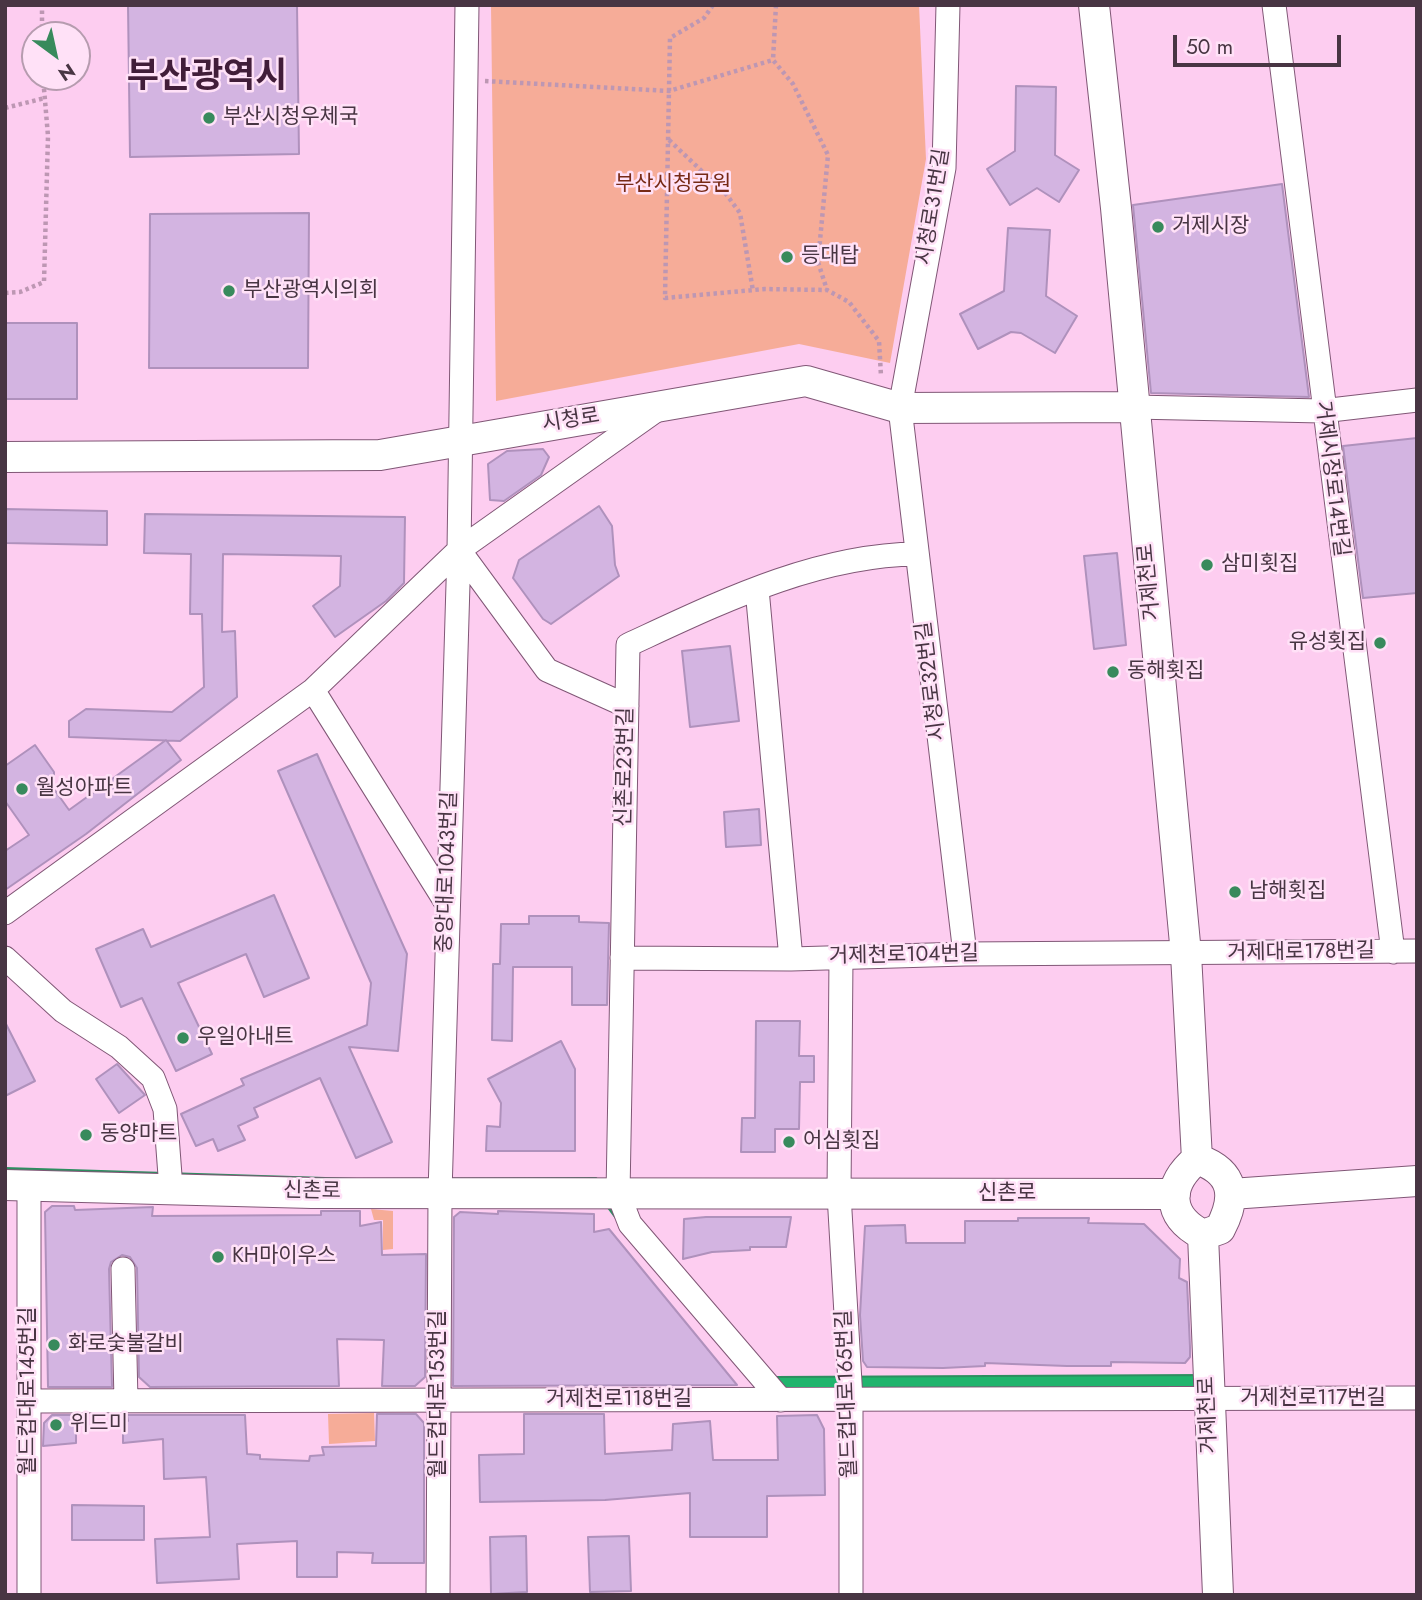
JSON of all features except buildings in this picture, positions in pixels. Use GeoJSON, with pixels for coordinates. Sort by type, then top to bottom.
{"type":"FeatureCollection","features":[{"type":"Feature","properties":{"kind":"main road","name":"거제천로"},"geometry":{"type":"LineString","coordinates":[[1094,5],[1116,208],[1186,954],[1197,1159]]}},
{"type":"Feature","properties":{"kind":"main road","name":"시청로"},"geometry":{"type":"LineString","coordinates":[[5,457],[380,455],[459,439],[806,381],[891,404],[1133,407]]}},
{"type":"Feature","properties":{"kind":"main road"},"geometry":{"type":"LineString","coordinates":[[1197,1159],[1212,1164],[1226,1177],[1231,1194],[1229,1211],[1220,1229],[1203,1235],[1184,1225],[1175,1208],[1176,1184],[1197,1159]]}},
{"type":"Feature","properties":{"kind":"main road"},"geometry":{"type":"LineString","coordinates":[[1231,1194],[1417,1181]]}},
{"type":"Feature","properties":{"kind":"main road","name":"신촌로"},"geometry":{"type":"LineString","coordinates":[[17,1186],[440,1193],[1175,1194]]}},
{"type":"Feature","properties":{"kind":"main road","name":"거제천로"},"geometry":{"type":"LineString","coordinates":[[1203,1235],[1218,1595]]}},
{"type":"Feature","properties":{"kind":"street","name":"중앙대로1043번길"},"geometry":{"type":"LineString","coordinates":[[440,1193],[459,550],[467,5]]}},
{"type":"Feature","properties":{"kind":"street","name":"시청로31번길"},"geometry":{"type":"LineString","coordinates":[[891,404],[944,168],[948,5]]}},
{"type":"Feature","properties":{"kind":"street","name":"거제시장로14번길"},"geometry":{"type":"LineString","coordinates":[[1273,5],[1298,182],[1322,411],[1392,951]]}},
{"type":"Feature","properties":{"kind":"street"},"geometry":{"type":"LineString","coordinates":[[1133,407],[1322,411],[1417,400]]}},
{"type":"Feature","properties":{"kind":"street","name":"시청로32번길"},"geometry":{"type":"LineString","coordinates":[[891,404],[917,554],[965,954]]}},
{"type":"Feature","properties":{"kind":"street"},"geometry":{"type":"LineString","coordinates":[[5,914],[313,690],[459,550],[660,407]]}},
{"type":"Feature","properties":{"kind":"street"},"geometry":{"type":"LineString","coordinates":[[459,550],[547,670],[627,706]]}},
{"type":"Feature","properties":{"kind":"street","name":"신촌로23번길"},"geometry":{"type":"LineString","coordinates":[[618,1193],[628,645],[757,589],[830,564],[917,554]]}},
{"type":"Feature","properties":{"kind":"street"},"geometry":{"type":"LineString","coordinates":[[757,589],[791,959]]}},
{"type":"Feature","properties":{"kind":"street"},"geometry":{"type":"LineString","coordinates":[[313,690],[447,904]]}},
{"type":"Feature","properties":{"kind":"street","name":"거제대로178번길"},"geometry":{"type":"LineString","coordinates":[[1186,954],[1417,951]]}},
{"type":"Feature","properties":{"kind":"street","name":"거제천로104번길"},"geometry":{"type":"LineString","coordinates":[[622,958],[791,959],[965,954],[1186,954]]}},
{"type":"Feature","properties":{"kind":"street"},"geometry":{"type":"LineString","coordinates":[[5,958],[63,1011],[119,1047],[153,1078],[165,1109],[171,1189]]}},
{"type":"Feature","properties":{"kind":"street"},"geometry":{"type":"LineString","coordinates":[[839,1194],[841,958]]}},
{"type":"Feature","properties":{"kind":"street","name":"월드컵대로145번길"},"geometry":{"type":"LineString","coordinates":[[17,1186],[29,1401],[29,1595]]}},
{"type":"Feature","properties":{"kind":"street","name":"월드컵대로153번길"},"geometry":{"type":"LineString","coordinates":[[438,1595],[440,1193]]}},
{"type":"Feature","properties":{"kind":"street"},"geometry":{"type":"LineString","coordinates":[[618,1193],[630,1224],[781,1400]]}},
{"type":"Feature","properties":{"kind":"street","name":"월드컵대로165번길"},"geometry":{"type":"LineString","coordinates":[[839,1194],[851,1400],[851,1595]]}},
{"type":"Feature","properties":{"kind":"street"},"geometry":{"type":"LineString","coordinates":[[124,1269],[126,1401]]}},
{"type":"Feature","properties":{"kind":"street","name":"거제천로117번길"},"geometry":{"type":"LineString","coordinates":[[1209,1399],[1417,1398]]}},
{"type":"Feature","properties":{"kind":"street","name":"거제천로118번길"},"geometry":{"type":"LineString","coordinates":[[29,1401],[1209,1399]]}},
{"type":"Feature","properties":{"kind":"path"},"geometry":{"type":"LineString","coordinates":[[713,5],[704,18],[670,38],[666,298],[753,290],[827,289],[849,302],[879,341],[891,404]]}},
{"type":"Feature","properties":{"kind":"path"},"geometry":{"type":"LineString","coordinates":[[776,5],[773,60],[793,84],[828,155],[818,262],[827,289]]}},
{"type":"Feature","properties":{"kind":"path"},"geometry":{"type":"LineString","coordinates":[[466,80],[669,91],[773,60]]}},
{"type":"Feature","properties":{"kind":"path"},"geometry":{"type":"LineString","coordinates":[[5,293],[20,292],[44,282],[48,136],[44,91]]}},
{"type":"Feature","properties":{"kind":"path"},"geometry":{"type":"LineString","coordinates":[[5,107],[45,98]]}},
{"type":"Feature","properties":{"kind":"path"},"geometry":{"type":"LineString","coordinates":[[668,139],[726,194],[740,213],[753,290]]}},
{"type":"Feature","properties":{"kind":"green space","name":"부산시청공원"},"geometry":{"type":"Polygon","coordinates":[[[491,5],[919,5],[926,159],[890,363],[799,344],[496,401],[491,5]]]}},
{"type":"Feature","properties":{"kind":"green space"},"geometry":{"type":"Polygon","coordinates":[[[371,1209],[393,1211],[393,1249],[383,1250],[383,1220],[374,1220],[371,1209]]]}},
{"type":"Feature","properties":{"kind":"green space"},"geometry":{"type":"Polygon","coordinates":[[[374,1413],[375,1441],[329,1444],[328,1414],[374,1413]]]}},
{"type":"Feature","properties":{"kind":"shaded area"},"geometry":{"type":"Polygon","coordinates":[[[5,1168],[357,1179],[596,1178],[775,1377],[1204,1375],[1203,1405],[782,1407],[650,1264],[606,1205],[5,1195],[5,1168]]]}},
{"type":"Feature","properties":{"kind":"place","name":"부산시청우체국"},"geometry":{"type":"Point","coordinates":[209,118]}},
{"type":"Feature","properties":{"kind":"place","name":"거제시장"},"geometry":{"type":"Point","coordinates":[1158,227]}},
{"type":"Feature","properties":{"kind":"place","name":"등대탑"},"geometry":{"type":"Point","coordinates":[787,257]}},
{"type":"Feature","properties":{"kind":"place","name":"부산광역시의회"},"geometry":{"type":"Point","coordinates":[229,291]}},
{"type":"Feature","properties":{"kind":"place","name":"삼미횟집"},"geometry":{"type":"Point","coordinates":[1207,565]}},
{"type":"Feature","properties":{"kind":"place","name":"유성횟집"},"geometry":{"type":"Point","coordinates":[1380,643]}},
{"type":"Feature","properties":{"kind":"place","name":"동해횟집"},"geometry":{"type":"Point","coordinates":[1113,672]}},
{"type":"Feature","properties":{"kind":"place","name":"월성아파트"},"geometry":{"type":"Point","coordinates":[22,789]}},
{"type":"Feature","properties":{"kind":"place","name":"남해횟집"},"geometry":{"type":"Point","coordinates":[1235,892]}},
{"type":"Feature","properties":{"kind":"place","name":"우일아내트"},"geometry":{"type":"Point","coordinates":[183,1038]}},
{"type":"Feature","properties":{"kind":"place","name":"동양마트"},"geometry":{"type":"Point","coordinates":[86,1135]}},
{"type":"Feature","properties":{"kind":"place","name":"어심횟집"},"geometry":{"type":"Point","coordinates":[789,1142]}},
{"type":"Feature","properties":{"kind":"place","name":"KH마이우스"},"geometry":{"type":"Point","coordinates":[218,1257]}},
{"type":"Feature","properties":{"kind":"place","name":"화로숯불갈비"},"geometry":{"type":"Point","coordinates":[54,1345]}},
{"type":"Feature","properties":{"kind":"place","name":"위드미"},"geometry":{"type":"Point","coordinates":[56,1425]}},
{"type":"Feature","properties":{"kind":"district","name":"부산광역시"},"geometry":{"type":"Point","coordinates":[207,79]}}]}
